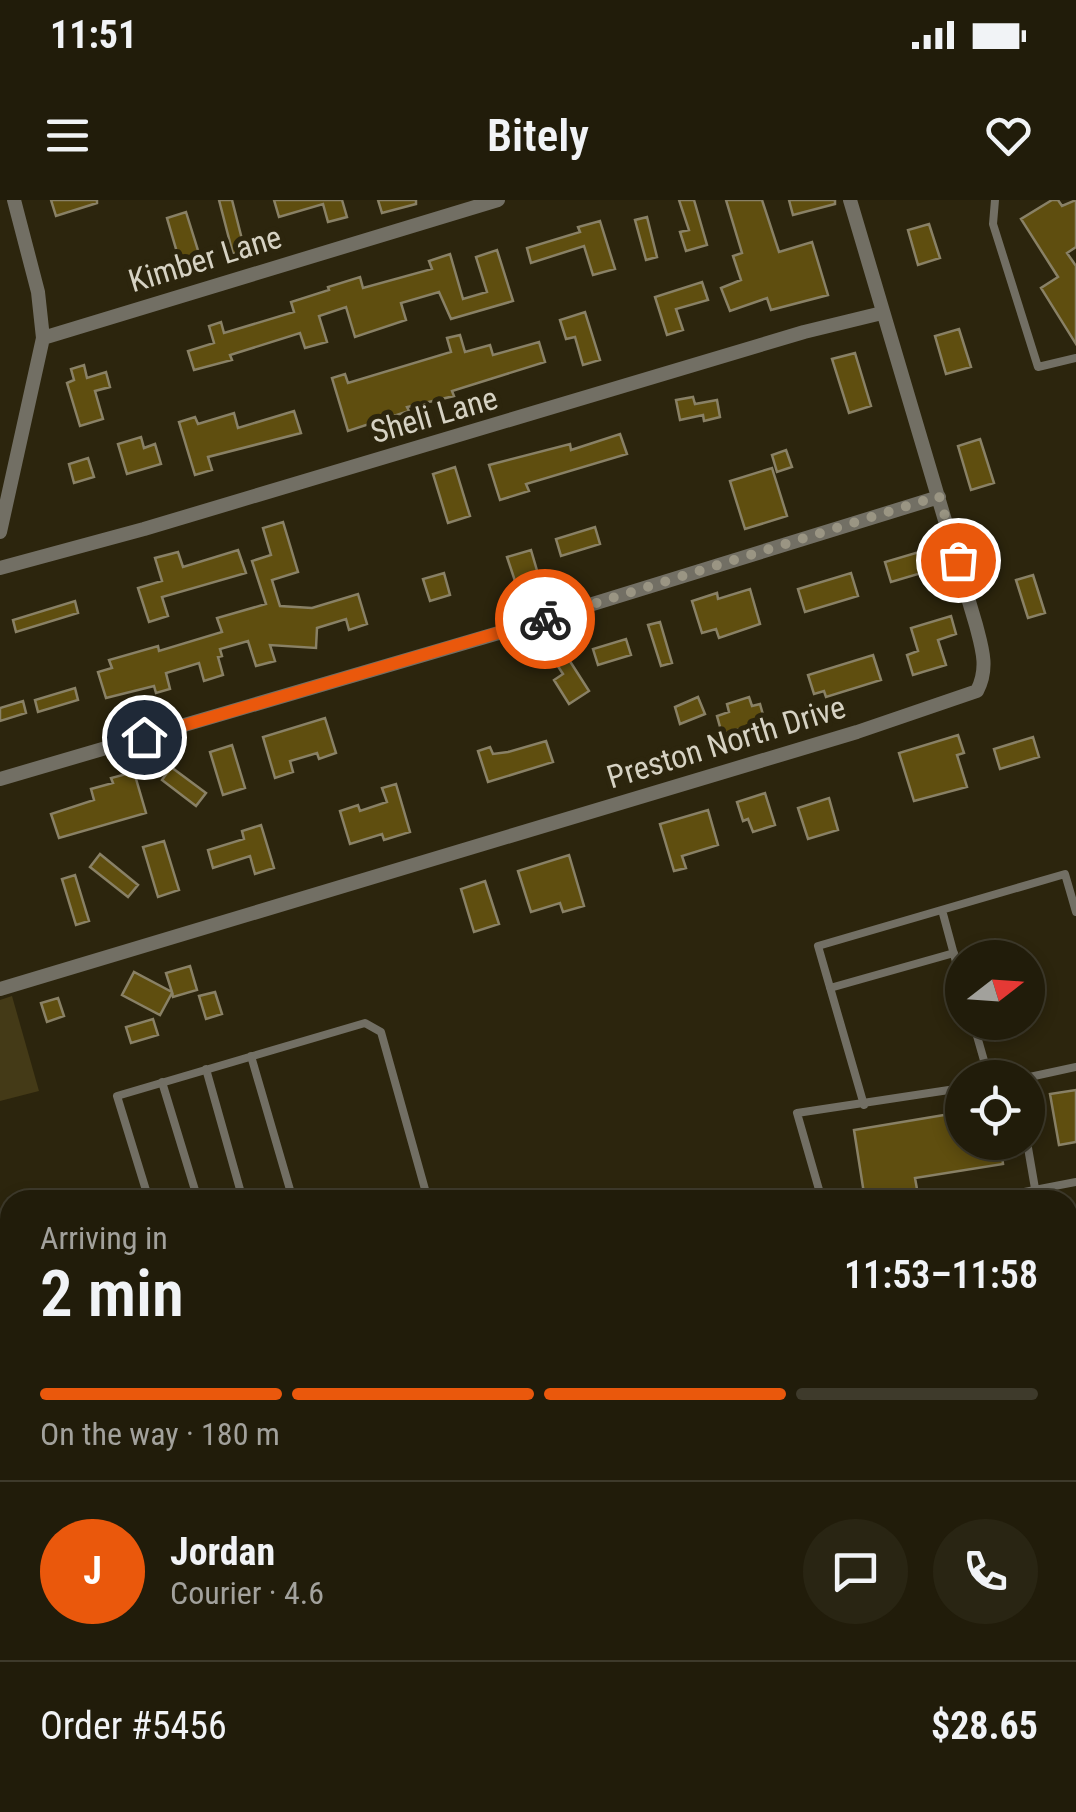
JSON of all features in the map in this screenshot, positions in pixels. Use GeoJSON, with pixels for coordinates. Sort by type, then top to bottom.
{"type":"FeatureCollection","features":[{"type":"Feature","properties":{"kind":"street"},"geometry":{"type":"LineString","coordinates":[[0,532],[43,338],[38,292],[14,200]]}},
{"type":"Feature","properties":{"kind":"street","name":"Kimber Lane"},"geometry":{"type":"LineString","coordinates":[[43,338],[498,200]]}},
{"type":"Feature","properties":{"kind":"street","name":"Preston North Drive"},"geometry":{"type":"LineString","coordinates":[[0,990],[857,732],[977,691],[985,658],[850,200]]}},
{"type":"Feature","properties":{"kind":"street","name":"Sheli Lane"},"geometry":{"type":"LineString","coordinates":[[0,568],[804,332],[882,313]]}},
{"type":"Feature","properties":{"kind":"street"},"geometry":{"type":"LineString","coordinates":[[0,779],[502,632],[939,496]]}},
{"type":"Feature","properties":{"kind":"lane"},"geometry":{"type":"LineString","coordinates":[[996,200],[993,224],[1038,367],[1076,358]]}},
{"type":"Feature","properties":{"kind":"lane"},"geometry":{"type":"LineString","coordinates":[[864,1104],[818,946],[1065,874],[1076,912]]}},
{"type":"Feature","properties":{"kind":"lane"},"geometry":{"type":"LineString","coordinates":[[942,910],[950,940]]}},
{"type":"Feature","properties":{"kind":"lane"},"geometry":{"type":"LineString","coordinates":[[830,988],[945,956]]}},
{"type":"Feature","properties":{"kind":"lane"},"geometry":{"type":"LineString","coordinates":[[146,1190],[117,1096],[365,1022],[380,1032],[425,1190]]}},
{"type":"Feature","properties":{"kind":"lane"},"geometry":{"type":"LineString","coordinates":[[252,1056],[290,1190]]}},
{"type":"Feature","properties":{"kind":"lane"},"geometry":{"type":"LineString","coordinates":[[1045,1073],[1076,1066]]}},
{"type":"Feature","properties":{"kind":"lane"},"geometry":{"type":"LineString","coordinates":[[206,1069],[241,1190]]}},
{"type":"Feature","properties":{"kind":"lane"},"geometry":{"type":"LineString","coordinates":[[162,1082],[195,1190]]}},
{"type":"Feature","properties":{"kind":"lane"},"geometry":{"type":"LineString","coordinates":[[819,1190],[797,1112],[945,1091]]}},
{"type":"Feature","properties":{"kind":"lane"},"geometry":{"type":"LineString","coordinates":[[1030,1160],[1035,1190]]}},
{"type":"Feature","properties":{"kind":"lane"},"geometry":{"type":"LineString","coordinates":[[1051,1190],[1076,1182]]}},
{"type":"Feature","properties":{"kind":"shaded area"},"geometry":{"type":"Polygon","coordinates":[[[12,996],[39,1091],[0,1101],[0,1000],[12,996]]]}},
{"type":"Feature","properties":{"kind":"building"},"geometry":{"type":"Polygon","coordinates":[[[51,200],[97,200],[97,203],[56,216],[51,200]]]}},
{"type":"Feature","properties":{"kind":"building"},"geometry":{"type":"Polygon","coordinates":[[[219,200],[232,200],[245,251],[233,254],[219,200]]]}},
{"type":"Feature","properties":{"kind":"building"},"geometry":{"type":"Polygon","coordinates":[[[274,200],[342,200],[347,217],[328,222],[323,204],[279,217],[274,200]]]}},
{"type":"Feature","properties":{"kind":"building"},"geometry":{"type":"Polygon","coordinates":[[[378,200],[416,200],[416,204],[382,213],[378,200]]]}},
{"type":"Feature","properties":{"kind":"building"},"geometry":{"type":"Polygon","coordinates":[[[679,200],[694,200],[707,245],[686,251],[680,232],[689,230],[679,200]]]}},
{"type":"Feature","properties":{"kind":"building"},"geometry":{"type":"Polygon","coordinates":[[[726,200],[762,200],[779,252],[812,242],[828,295],[771,310],[767,298],[730,311],[721,288],[741,280],[733,256],[742,253],[726,200]]]}},
{"type":"Feature","properties":{"kind":"building"},"geometry":{"type":"Polygon","coordinates":[[[789,200],[835,200],[835,204],[793,215],[789,200]]]}},
{"type":"Feature","properties":{"kind":"building"},"geometry":{"type":"Polygon","coordinates":[[[1058,200],[1062,206],[1076,200],[1076,247],[1067,253],[1076,266],[1076,344],[1041,288],[1058,277],[1021,219],[1058,200]]]}},
{"type":"Feature","properties":{"kind":"building"},"geometry":{"type":"Polygon","coordinates":[[[186,212],[201,260],[181,266],[167,218],[186,212]]]}},
{"type":"Feature","properties":{"kind":"building"},"geometry":{"type":"Polygon","coordinates":[[[647,217],[657,257],[646,260],[635,220],[647,217]]]}},
{"type":"Feature","properties":{"kind":"building"},"geometry":{"type":"Polygon","coordinates":[[[600,221],[615,269],[593,275],[584,246],[531,263],[527,248],[580,232],[578,227],[600,221]]]}},
{"type":"Feature","properties":{"kind":"building"},"geometry":{"type":"Polygon","coordinates":[[[929,224],[940,258],[918,265],[908,230],[929,224]]]}},
{"type":"Feature","properties":{"kind":"building"},"geometry":{"type":"Polygon","coordinates":[[[497,250],[513,301],[451,319],[439,292],[401,303],[406,320],[355,337],[346,307],[319,316],[327,342],[305,348],[300,333],[230,355],[232,360],[194,370],[188,351],[214,343],[209,326],[221,322],[224,333],[294,312],[291,302],[329,290],[328,287],[360,277],[363,288],[432,269],[429,261],[450,254],[463,299],[487,292],[476,257],[497,250]]]}},
{"type":"Feature","properties":{"kind":"building"},"geometry":{"type":"Polygon","coordinates":[[[702,282],[708,300],[676,309],[683,330],[667,335],[655,297],[702,282]]]}},
{"type":"Feature","properties":{"kind":"building"},"geometry":{"type":"Polygon","coordinates":[[[585,312],[600,360],[583,365],[575,337],[566,339],[560,320],[585,312]]]}},
{"type":"Feature","properties":{"kind":"building"},"geometry":{"type":"Polygon","coordinates":[[[959,329],[971,367],[946,374],[935,336],[959,329]]]}},
{"type":"Feature","properties":{"kind":"building"},"geometry":{"type":"Polygon","coordinates":[[[460,335],[465,352],[490,345],[493,355],[539,342],[545,362],[452,391],[454,396],[407,407],[409,411],[348,431],[332,378],[345,374],[348,383],[451,352],[447,338],[460,335]]]}},
{"type":"Feature","properties":{"kind":"building"},"geometry":{"type":"Polygon","coordinates":[[[855,353],[871,406],[849,413],[832,359],[855,353]]]}},
{"type":"Feature","properties":{"kind":"building"},"geometry":{"type":"Polygon","coordinates":[[[84,365],[87,378],[106,372],[110,387],[95,391],[103,419],[80,426],[67,383],[74,380],[71,369],[84,365]]]}},
{"type":"Feature","properties":{"kind":"building"},"geometry":{"type":"Polygon","coordinates":[[[693,397],[695,404],[717,400],[720,417],[704,421],[703,415],[680,420],[676,400],[693,397]]]}},
{"type":"Feature","properties":{"kind":"building"},"geometry":{"type":"Polygon","coordinates":[[[294,411],[301,433],[208,457],[212,470],[195,475],[179,422],[195,417],[198,424],[234,413],[238,428],[294,411]]]}},
{"type":"Feature","properties":{"kind":"building"},"geometry":{"type":"Polygon","coordinates":[[[620,434],[627,454],[526,484],[529,491],[500,500],[489,465],[570,444],[571,450],[620,434]]]}},
{"type":"Feature","properties":{"kind":"building"},"geometry":{"type":"Polygon","coordinates":[[[141,437],[144,448],[155,444],[161,464],[127,474],[118,444],[141,437]]]}},
{"type":"Feature","properties":{"kind":"building"},"geometry":{"type":"Polygon","coordinates":[[[980,439],[994,483],[971,490],[958,446],[980,439]]]}},
{"type":"Feature","properties":{"kind":"building"},"geometry":{"type":"Polygon","coordinates":[[[786,450],[792,467],[777,472],[772,455],[786,450]]]}},
{"type":"Feature","properties":{"kind":"building"},"geometry":{"type":"Polygon","coordinates":[[[88,458],[94,477],[74,483],[69,464],[88,458]]]}},
{"type":"Feature","properties":{"kind":"building"},"geometry":{"type":"Polygon","coordinates":[[[455,467],[470,516],[448,523],[433,474],[455,467]]]}},
{"type":"Feature","properties":{"kind":"building"},"geometry":{"type":"Polygon","coordinates":[[[772,468],[787,516],[745,529],[730,481],[772,468]]]}},
{"type":"Feature","properties":{"kind":"building"},"geometry":{"type":"Polygon","coordinates":[[[283,522],[298,572],[272,580],[280,606],[312,608],[358,594],[367,624],[349,630],[346,619],[317,628],[316,648],[270,645],[275,661],[256,666],[248,641],[220,649],[223,675],[204,681],[199,663],[166,673],[170,689],[156,693],[154,686],[106,698],[98,672],[112,668],[109,660],[158,646],[159,651],[222,632],[217,618],[266,604],[252,561],[271,555],[263,528],[283,522]]]}},
{"type":"Feature","properties":{"kind":"building"},"geometry":{"type":"Polygon","coordinates":[[[595,527],[600,544],[561,556],[556,539],[595,527]]]}},
{"type":"Feature","properties":{"kind":"building"},"geometry":{"type":"Polygon","coordinates":[[[238,550],[246,573],[162,597],[168,616],[149,622],[138,588],[162,581],[155,558],[178,552],[183,567],[238,550]]]}},
{"type":"Feature","properties":{"kind":"building"},"geometry":{"type":"Polygon","coordinates":[[[531,550],[538,574],[515,581],[507,557],[531,550]]]}},
{"type":"Feature","properties":{"kind":"building"},"geometry":{"type":"Polygon","coordinates":[[[919,552],[925,572],[891,582],[885,562],[919,552]]]}},
{"type":"Feature","properties":{"kind":"building"},"geometry":{"type":"Polygon","coordinates":[[[444,573],[450,595],[430,601],[423,579],[444,573]]]}},
{"type":"Feature","properties":{"kind":"building"},"geometry":{"type":"Polygon","coordinates":[[[851,573],[858,596],[805,612],[798,589],[851,573]]]}},
{"type":"Feature","properties":{"kind":"building"},"geometry":{"type":"Polygon","coordinates":[[[1033,575],[1045,613],[1028,618],[1016,580],[1033,575]]]}},
{"type":"Feature","properties":{"kind":"building"},"geometry":{"type":"Polygon","coordinates":[[[750,589],[760,624],[719,638],[716,629],[702,633],[692,601],[717,593],[718,599],[750,589]]]}},
{"type":"Feature","properties":{"kind":"building"},"geometry":{"type":"Polygon","coordinates":[[[75,601],[78,613],[16,632],[13,620],[75,601]]]}},
{"type":"Feature","properties":{"kind":"building"},"geometry":{"type":"Polygon","coordinates":[[[951,616],[956,634],[938,640],[946,665],[913,675],[907,655],[918,651],[911,628],[951,616]]]}},
{"type":"Feature","properties":{"kind":"building"},"geometry":{"type":"Polygon","coordinates":[[[660,622],[672,663],[661,666],[648,625],[660,622]]]}},
{"type":"Feature","properties":{"kind":"building"},"geometry":{"type":"Polygon","coordinates":[[[626,639],[631,655],[598,665],[593,649],[626,639]]]}},
{"type":"Feature","properties":{"kind":"building"},"geometry":{"type":"Polygon","coordinates":[[[557,641],[589,691],[569,704],[554,680],[563,674],[546,648],[557,641]]]}},
{"type":"Feature","properties":{"kind":"building"},"geometry":{"type":"Polygon","coordinates":[[[873,655],[881,680],[826,697],[824,691],[814,694],[808,675],[873,655]]]}},
{"type":"Feature","properties":{"kind":"building"},"geometry":{"type":"Polygon","coordinates":[[[75,688],[78,700],[38,712],[35,700],[75,688]]]}},
{"type":"Feature","properties":{"kind":"building"},"geometry":{"type":"Polygon","coordinates":[[[698,697],[705,714],[680,724],[675,707],[698,697]]]}},
{"type":"Feature","properties":{"kind":"building"},"geometry":{"type":"Polygon","coordinates":[[[749,697],[752,706],[760,704],[765,722],[722,734],[717,716],[729,712],[727,704],[749,697]]]}},
{"type":"Feature","properties":{"kind":"building"},"geometry":{"type":"Polygon","coordinates":[[[23,701],[26,713],[0,721],[0,708],[23,701]]]}},
{"type":"Feature","properties":{"kind":"building"},"geometry":{"type":"Polygon","coordinates":[[[325,718],[336,753],[319,759],[317,753],[290,761],[293,772],[275,778],[263,737],[325,718]]]}},
{"type":"Feature","properties":{"kind":"building"},"geometry":{"type":"Polygon","coordinates":[[[958,735],[964,753],[957,755],[967,787],[914,801],[899,753],[958,735]]]}},
{"type":"Feature","properties":{"kind":"building"},"geometry":{"type":"Polygon","coordinates":[[[1033,737],[1039,757],[1000,769],[994,749],[1033,737]]]}},
{"type":"Feature","properties":{"kind":"building"},"geometry":{"type":"Polygon","coordinates":[[[546,741],[553,762],[488,782],[478,751],[490,747],[493,754],[508,752],[546,741]]]}},
{"type":"Feature","properties":{"kind":"building"},"geometry":{"type":"Polygon","coordinates":[[[232,745],[245,788],[223,795],[210,752],[232,745]]]}},
{"type":"Feature","properties":{"kind":"building"},"geometry":{"type":"Polygon","coordinates":[[[171,767],[206,793],[196,806],[162,780],[171,767]]]}},
{"type":"Feature","properties":{"kind":"building"},"geometry":{"type":"Polygon","coordinates":[[[134,772],[146,813],[59,838],[51,814],[94,800],[91,789],[134,772]]]}},
{"type":"Feature","properties":{"kind":"building"},"geometry":{"type":"Polygon","coordinates":[[[396,784],[410,832],[384,840],[382,834],[350,844],[340,811],[358,805],[360,811],[387,802],[382,788],[396,784]]]}},
{"type":"Feature","properties":{"kind":"building"},"geometry":{"type":"Polygon","coordinates":[[[765,793],[775,825],[753,832],[748,819],[743,821],[737,802],[765,793]]]}},
{"type":"Feature","properties":{"kind":"building"},"geometry":{"type":"Polygon","coordinates":[[[829,798],[838,830],[808,839],[798,808],[829,798]]]}},
{"type":"Feature","properties":{"kind":"building"},"geometry":{"type":"Polygon","coordinates":[[[708,810],[718,845],[682,856],[686,868],[674,871],[660,824],[708,810]]]}},
{"type":"Feature","properties":{"kind":"building"},"geometry":{"type":"Polygon","coordinates":[[[261,825],[274,868],[255,874],[250,856],[213,868],[208,850],[244,839],[242,831],[261,825]]]}},
{"type":"Feature","properties":{"kind":"building"},"geometry":{"type":"Polygon","coordinates":[[[164,841],[179,890],[158,897],[143,847],[164,841]]]}},
{"type":"Feature","properties":{"kind":"building"},"geometry":{"type":"Polygon","coordinates":[[[100,854],[138,885],[128,897],[90,867],[100,854]]]}},
{"type":"Feature","properties":{"kind":"building"},"geometry":{"type":"Polygon","coordinates":[[[569,855],[584,906],[563,912],[560,903],[531,912],[518,871],[569,855]]]}},
{"type":"Feature","properties":{"kind":"building"},"geometry":{"type":"Polygon","coordinates":[[[75,875],[89,921],[76,925],[62,879],[75,875]]]}},
{"type":"Feature","properties":{"kind":"building"},"geometry":{"type":"Polygon","coordinates":[[[485,881],[499,924],[474,932],[461,889],[485,881]]]}},
{"type":"Feature","properties":{"kind":"building"},"geometry":{"type":"Polygon","coordinates":[[[190,966],[197,990],[173,997],[172,993],[160,1015],[122,995],[134,972],[172,992],[166,973],[190,966]]]}},
{"type":"Feature","properties":{"kind":"building"},"geometry":{"type":"Polygon","coordinates":[[[215,992],[222,1014],[206,1019],[199,996],[215,992]]]}},
{"type":"Feature","properties":{"kind":"building"},"geometry":{"type":"Polygon","coordinates":[[[58,998],[64,1016],[47,1022],[41,1003],[58,998]]]}},
{"type":"Feature","properties":{"kind":"building"},"geometry":{"type":"Polygon","coordinates":[[[153,1019],[158,1035],[131,1043],[126,1027],[153,1019]]]}},
{"type":"Feature","properties":{"kind":"building"},"geometry":{"type":"Polygon","coordinates":[[[1076,1090],[1076,1142],[1059,1145],[1050,1094],[1076,1090]]]}},
{"type":"Feature","properties":{"kind":"building"},"geometry":{"type":"Polygon","coordinates":[[[945,1115],[945,1160],[1002,1160],[1003,1164],[915,1178],[917,1190],[863,1190],[854,1130],[945,1115]]]}},
{"type":"Feature","properties":{"kind":"way so far"},"geometry":{"type":"LineString","coordinates":[[545,619],[939,496],[958,560]]}},
{"type":"Feature","properties":{"kind":"route"},"geometry":{"type":"LineString","coordinates":[[144,737],[545,619]]}}]}
